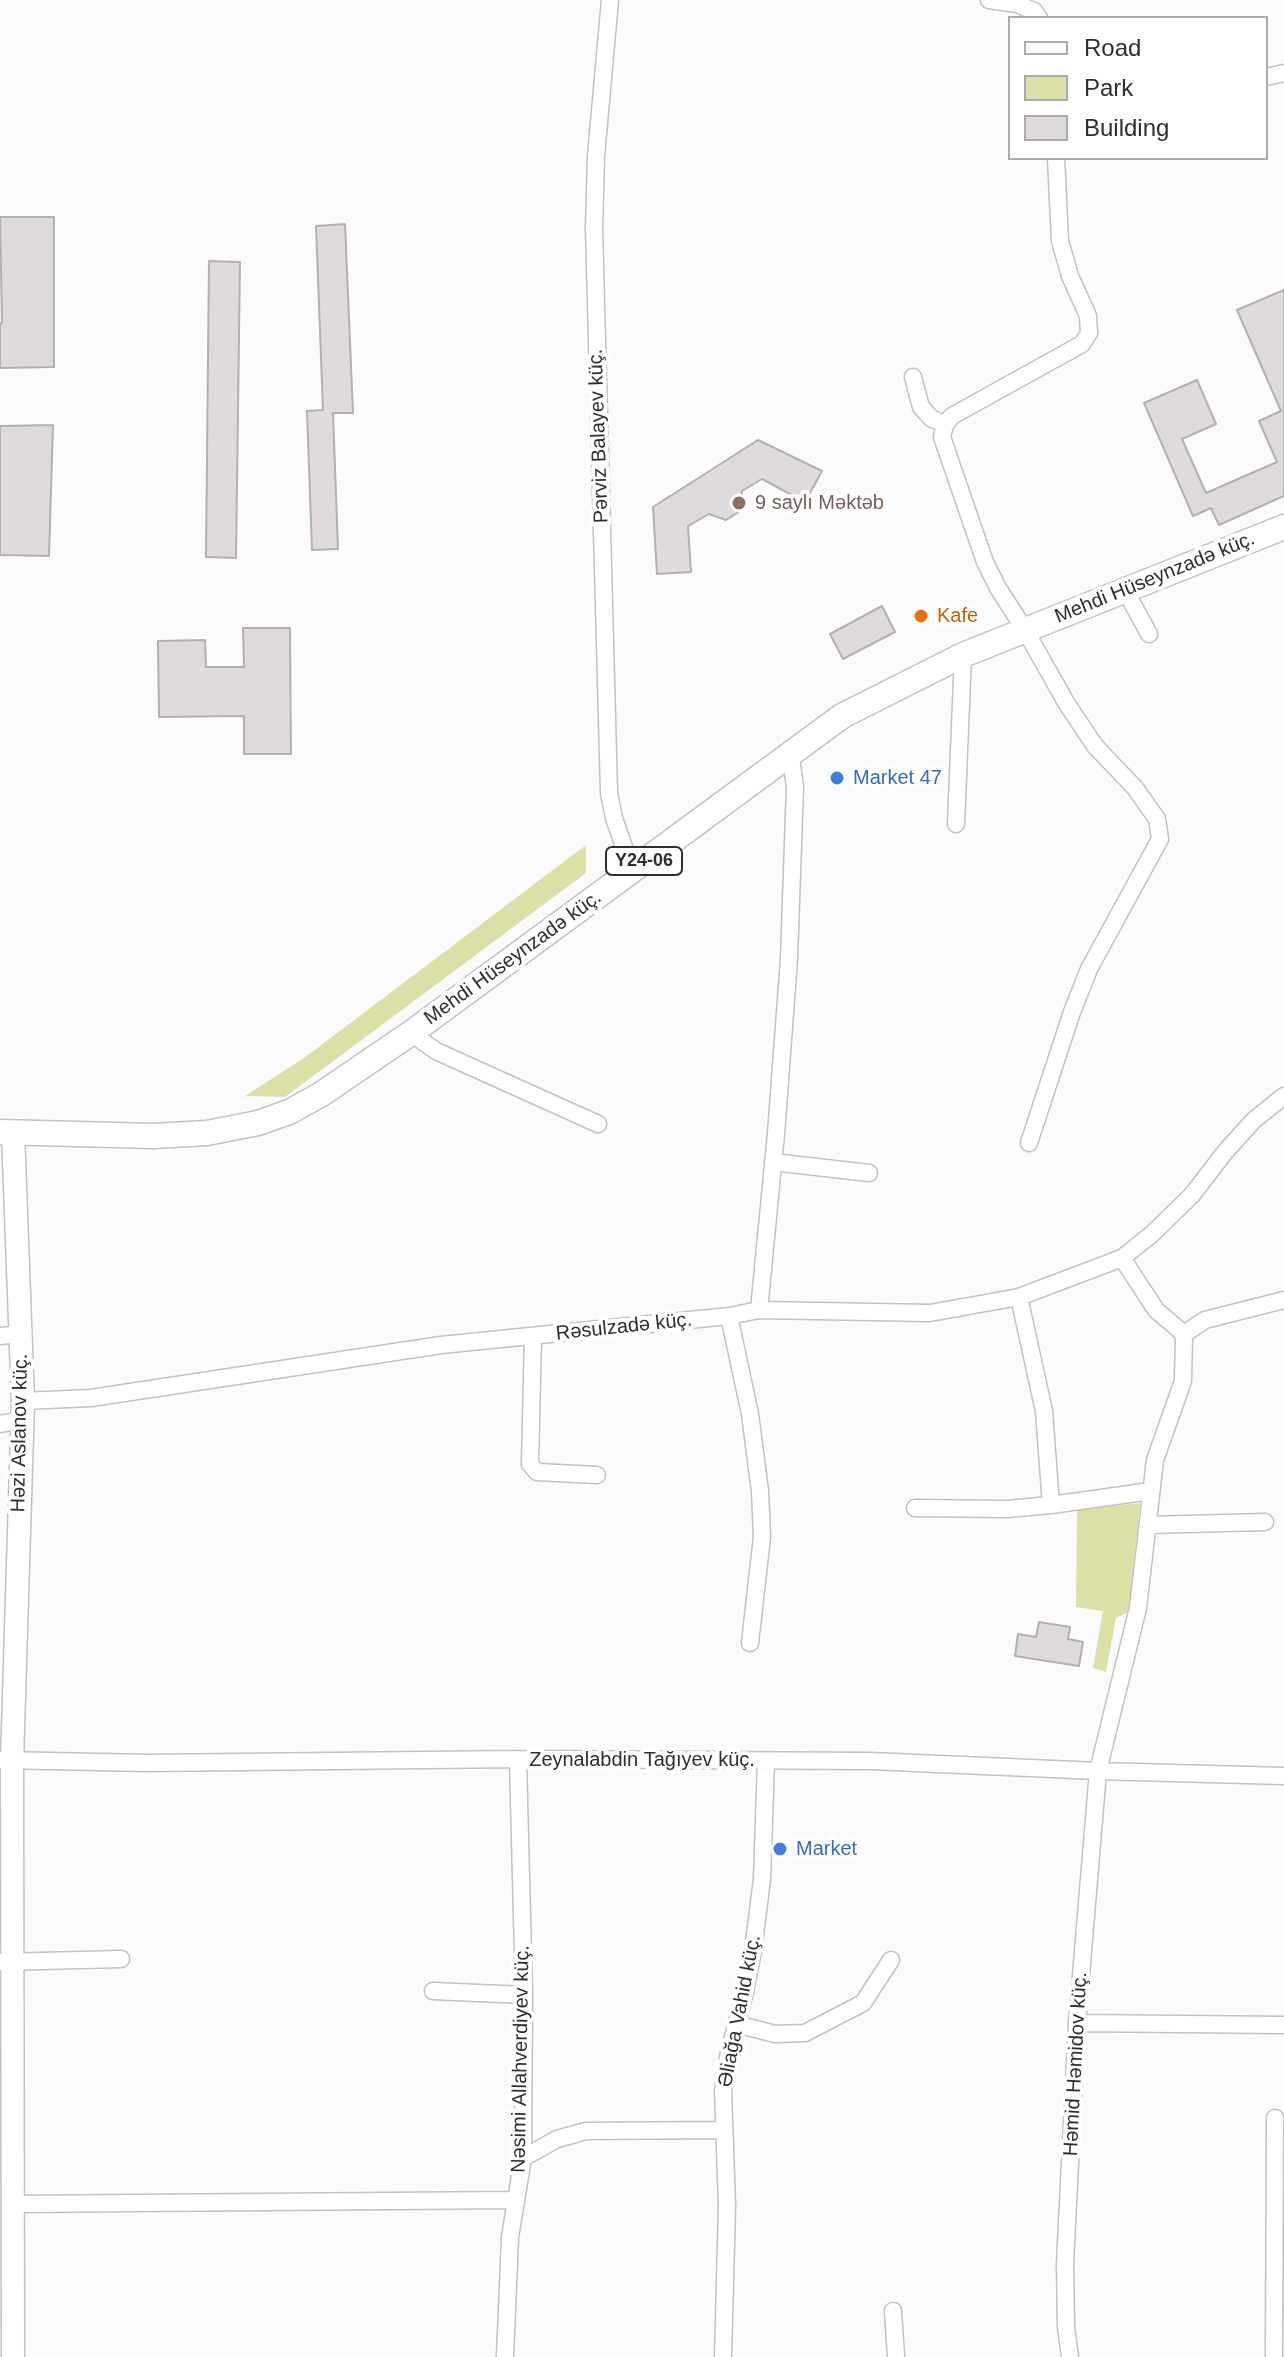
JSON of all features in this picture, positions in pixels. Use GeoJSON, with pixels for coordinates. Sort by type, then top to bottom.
{"type":"FeatureCollection","features":[{"type":"Feature","properties":{"kind":"main road","name":"Mehdi Hüseynzadə küç."},"geometry":{"type":"LineString","coordinates":[[7,1133],[153,1136],[207,1133],[258,1123],[289,1112],[320,1095],[411,1033],[790,752],[852,710],[963,655],[1284,527]]}},
{"type":"Feature","properties":{"kind":"main road","name":"Həzi Aslanov küç."},"geometry":{"type":"LineString","coordinates":[[7,1133],[10,1335],[15,1415],[6,1760],[7,2204],[13,2357]]}},
{"type":"Feature","properties":{"kind":"street","name":"Pərviz Balayev küç."},"geometry":{"type":"LineString","coordinates":[[610,0],[596,156],[594,228],[609,793],[632,870]]}},
{"type":"Feature","properties":{"kind":"street"},"geometry":{"type":"LineString","coordinates":[[989,0],[1017,4],[1034,11],[1038,16]]}},
{"type":"Feature","properties":{"kind":"street"},"geometry":{"type":"LineString","coordinates":[[1029,1143],[1089,969],[1160,839],[1157,819],[1135,788],[1095,746],[998,588],[985,562],[942,437],[945,425],[952,416],[1082,344],[1089,333],[1088,316],[1070,276],[1060,241],[1056,160]]}},
{"type":"Feature","properties":{"kind":"street"},"geometry":{"type":"LineString","coordinates":[[913,377],[921,407],[931,418],[945,425]]}},
{"type":"Feature","properties":{"kind":"street"},"geometry":{"type":"LineString","coordinates":[[1125,590],[1149,634]]}},
{"type":"Feature","properties":{"kind":"street"},"geometry":{"type":"LineString","coordinates":[[956,824],[963,655]]}},
{"type":"Feature","properties":{"kind":"street"},"geometry":{"type":"LineString","coordinates":[[759,1310],[773,1162],[792,877],[795,786],[790,752]]}},
{"type":"Feature","properties":{"kind":"street"},"geometry":{"type":"LineString","coordinates":[[411,1033],[436,1051],[598,1124]]}},
{"type":"Feature","properties":{"kind":"street"},"geometry":{"type":"LineString","coordinates":[[1184,1334],[1156,1310],[1122,1258],[1192,1195],[1254,1120],[1284,1096]]}},
{"type":"Feature","properties":{"kind":"street"},"geometry":{"type":"LineString","coordinates":[[773,1162],[869,1173]]}},
{"type":"Feature","properties":{"kind":"street","name":"Rəsulzadə küç."},"geometry":{"type":"LineString","coordinates":[[15,1415],[91,1398],[441,1345],[729,1316],[759,1310],[930,1313],[1019,1297],[1122,1258]]}},
{"type":"Feature","properties":{"kind":"street"},"geometry":{"type":"LineString","coordinates":[[1019,1297],[1044,1411],[1051,1505]]}},
{"type":"Feature","properties":{"kind":"street"},"geometry":{"type":"LineString","coordinates":[[1184,1334],[1205,1320],[1284,1300]]}},
{"type":"Feature","properties":{"kind":"street"},"geometry":{"type":"LineString","coordinates":[[729,1316],[750,1414],[760,1491],[762,1537],[750,1643]]}},
{"type":"Feature","properties":{"kind":"street"},"geometry":{"type":"LineString","coordinates":[[1098,1771],[1138,1608],[1155,1460],[1183,1381],[1184,1334]]}},
{"type":"Feature","properties":{"kind":"street"},"geometry":{"type":"LineString","coordinates":[[533,1336],[530,1464],[537,1472],[597,1475]]}},
{"type":"Feature","properties":{"kind":"street"},"geometry":{"type":"LineString","coordinates":[[915,1508],[1007,1509],[1151,1491]]}},
{"type":"Feature","properties":{"kind":"street"},"geometry":{"type":"LineString","coordinates":[[1148,1525],[1265,1522]]}},
{"type":"Feature","properties":{"kind":"street","name":"Zeynalabdin Tağıyev küç."},"geometry":{"type":"LineString","coordinates":[[6,1760],[148,1763],[518,1759],[949,1763],[1284,1776]]}},
{"type":"Feature","properties":{"kind":"street","name":"Nəsimi Allahverdiyev küç."},"geometry":{"type":"LineString","coordinates":[[505,2357],[509,2252],[523,2158],[524,1995],[518,1759]]}},
{"type":"Feature","properties":{"kind":"street","name":"Əliağa Vahid küç."},"geometry":{"type":"LineString","coordinates":[[723,2357],[727,2206],[723,2090],[753,1951],[762,1879],[766,1761]]}},
{"type":"Feature","properties":{"kind":"street","name":"Həmid Həmidov küç."},"geometry":{"type":"LineString","coordinates":[[1070,2357],[1066,2327],[1065,2263],[1077,2023],[1098,1771]]}},
{"type":"Feature","properties":{"kind":"street"},"geometry":{"type":"LineString","coordinates":[[6,1962],[121,1959]]}},
{"type":"Feature","properties":{"kind":"street"},"geometry":{"type":"LineString","coordinates":[[736,2024],[775,2034],[805,2033],[863,2003],[891,1960]]}},
{"type":"Feature","properties":{"kind":"street"},"geometry":{"type":"LineString","coordinates":[[433,1991],[524,1995]]}},
{"type":"Feature","properties":{"kind":"street"},"geometry":{"type":"LineString","coordinates":[[1077,2023],[1284,2025]]}},
{"type":"Feature","properties":{"kind":"street"},"geometry":{"type":"LineString","coordinates":[[1274,2357],[1280,2247],[1280,2158],[1275,2118]]}},
{"type":"Feature","properties":{"kind":"street"},"geometry":{"type":"LineString","coordinates":[[523,2158],[557,2139],[586,2131],[724,2130]]}},
{"type":"Feature","properties":{"kind":"street"},"geometry":{"type":"LineString","coordinates":[[7,2204],[515,2200]]}},
{"type":"Feature","properties":{"kind":"street"},"geometry":{"type":"LineString","coordinates":[[893,2311],[896,2357]]}},
{"type":"Feature","properties":{"kind":"green space"},"geometry":{"type":"Polygon","coordinates":[[[586,845],[586,873],[285,1097],[245,1096],[304,1058],[586,845]]]}},
{"type":"Feature","properties":{"kind":"green space"},"geometry":{"type":"Polygon","coordinates":[[[1140,1503],[1129,1612],[1116,1618],[1106,1672],[1093,1668],[1103,1611],[1076,1607],[1077,1510],[1140,1503]]]}},
{"type":"Feature","properties":{"kind":"building"},"geometry":{"type":"Polygon","coordinates":[[[0,217],[54,217],[54,367],[0,368],[0,217]]]}},
{"type":"Feature","properties":{"kind":"building"},"geometry":{"type":"Polygon","coordinates":[[[345,224],[353,413],[333,413],[338,549],[312,550],[307,411],[323,410],[316,226],[345,224]]]}},
{"type":"Feature","properties":{"kind":"building"},"geometry":{"type":"Polygon","coordinates":[[[209,261],[240,262],[236,558],[206,557],[209,261]]]}},
{"type":"Feature","properties":{"kind":"building"},"geometry":{"type":"Polygon","coordinates":[[[1284,290],[1284,496],[1219,525],[1211,508],[1193,516],[1144,403],[1197,380],[1216,424],[1182,439],[1206,493],[1277,462],[1259,421],[1281,411],[1237,310],[1284,290]]]}},
{"type":"Feature","properties":{"kind":"building"},"geometry":{"type":"Polygon","coordinates":[[[53,425],[49,556],[0,555],[0,426],[53,425]]]}},
{"type":"Feature","properties":{"kind":"building"},"geometry":{"type":"Polygon","coordinates":[[[758,440],[822,471],[805,502],[762,479],[742,491],[742,510],[726,520],[709,514],[688,526],[691,572],[657,574],[653,507],[758,440]]]}},
{"type":"Feature","properties":{"kind":"building"},"geometry":{"type":"Polygon","coordinates":[[[882,606],[895,632],[843,659],[830,634],[882,606]]]}},
{"type":"Feature","properties":{"kind":"building"},"geometry":{"type":"Polygon","coordinates":[[[243,628],[290,628],[291,754],[244,754],[244,716],[159,717],[158,641],[205,640],[206,667],[244,667],[243,628]]]}},
{"type":"Feature","properties":{"kind":"building"},"geometry":{"type":"Polygon","coordinates":[[[1039,1622],[1070,1627],[1068,1639],[1083,1642],[1079,1666],[1015,1656],[1018,1634],[1036,1637],[1039,1622]]]}},
{"type":"Feature","properties":{"kind":"place","name":"9 saylı Məktəb"},"geometry":{"type":"Point","coordinates":[739,503]}},
{"type":"Feature","properties":{"kind":"place","name":"Kafe"},"geometry":{"type":"Point","coordinates":[921,616]}},
{"type":"Feature","properties":{"kind":"place","name":"Market 47"},"geometry":{"type":"Point","coordinates":[837,778]}},
{"type":"Feature","properties":{"kind":"place","name":"Market"},"geometry":{"type":"Point","coordinates":[780,1849]}}]}
